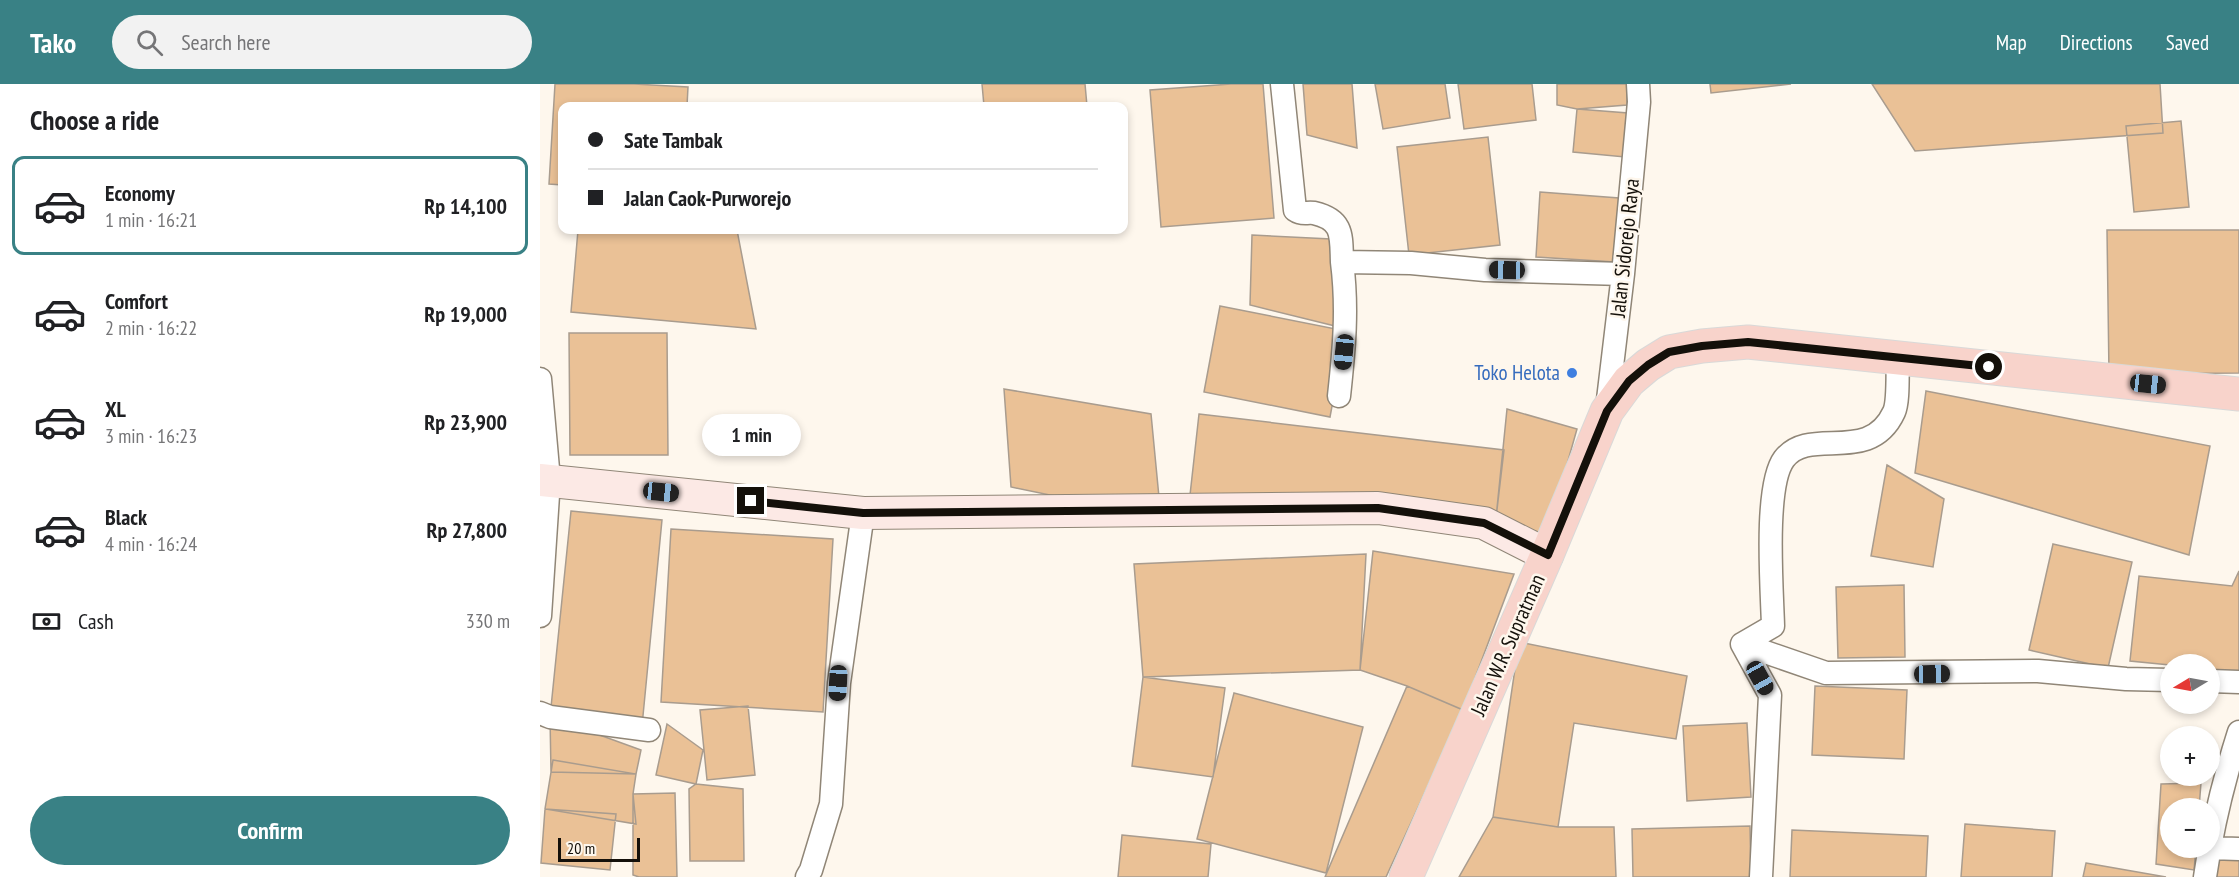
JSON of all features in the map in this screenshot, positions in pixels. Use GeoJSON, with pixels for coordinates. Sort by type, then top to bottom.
{"type":"FeatureCollection","features":[{"type":"Feature","properties":{"kind":"main road","name":"Jalan W.R. Supratman"},"geometry":{"type":"LineString","coordinates":[[1406,877],[1548,555],[1607,411],[1629,381],[1648,365],[1669,352],[1702,346],[1748,342],[2239,394]]}},
{"type":"Feature","properties":{"kind":"street"},"geometry":{"type":"LineString","coordinates":[[1282,84],[1295,210],[1328,218],[1337,224],[1341,236],[1346,331],[1339,396]]}},
{"type":"Feature","properties":{"kind":"street","name":"Jalan Sidorejo Raya"},"geometry":{"type":"LineString","coordinates":[[1607,411],[1623,274],[1639,102],[1638,84]]}},
{"type":"Feature","properties":{"kind":"street"},"geometry":{"type":"LineString","coordinates":[[1342,262],[1411,263],[1485,270],[1623,274]]}},
{"type":"Feature","properties":{"kind":"street"},"geometry":{"type":"LineString","coordinates":[[1742,644],[1773,626],[1772,498],[1783,461],[1794,448],[1805,445],[1849,444],[1880,433],[1895,410],[1898,358]]}},
{"type":"Feature","properties":{"kind":"street"},"geometry":{"type":"LineString","coordinates":[[540,379],[545,480],[540,616]]}},
{"type":"Feature","properties":{"kind":"street"},"geometry":{"type":"LineString","coordinates":[[545,480],[863,513],[1378,508],[1484,523],[1548,555]]}},
{"type":"Feature","properties":{"kind":"street"},"geometry":{"type":"LineString","coordinates":[[807,877],[831,804],[838,683],[863,513]]}},
{"type":"Feature","properties":{"kind":"street"},"geometry":{"type":"LineString","coordinates":[[1742,644],[1827,673],[2038,671],[2160,680]]}},
{"type":"Feature","properties":{"kind":"street"},"geometry":{"type":"LineString","coordinates":[[1742,644],[1770,695],[1761,877]]}},
{"type":"Feature","properties":{"kind":"street"},"geometry":{"type":"LineString","coordinates":[[2220,681],[2239,682]]}},
{"type":"Feature","properties":{"kind":"street"},"geometry":{"type":"LineString","coordinates":[[540,713],[550,717],[649,730]]}},
{"type":"Feature","properties":{"kind":"street"},"geometry":{"type":"LineString","coordinates":[[2220,805],[2239,732]]}},
{"type":"Feature","properties":{"kind":"street"},"geometry":{"type":"LineString","coordinates":[[2220,848],[2239,849]]}},
{"type":"Feature","properties":{"kind":"street"},"geometry":{"type":"LineString","coordinates":[[2205,877],[2208,858]]}},
{"type":"Feature","properties":{"kind":"building"},"geometry":{"type":"Polygon","coordinates":[[[555,84],[688,87],[687,102],[558,102],[558,185],[549,184],[555,84]]]}},
{"type":"Feature","properties":{"kind":"building"},"geometry":{"type":"Polygon","coordinates":[[[982,84],[1085,84],[1087,102],[984,102],[982,84]]]}},
{"type":"Feature","properties":{"kind":"building"},"geometry":{"type":"Polygon","coordinates":[[[1263,84],[1274,218],[1161,227],[1150,90],[1263,84]]]}},
{"type":"Feature","properties":{"kind":"building"},"geometry":{"type":"Polygon","coordinates":[[[1303,84],[1352,84],[1357,148],[1307,135],[1303,84]]]}},
{"type":"Feature","properties":{"kind":"building"},"geometry":{"type":"Polygon","coordinates":[[[1375,84],[1445,84],[1450,118],[1383,129],[1375,84]]]}},
{"type":"Feature","properties":{"kind":"building"},"geometry":{"type":"Polygon","coordinates":[[[1458,84],[1532,84],[1536,120],[1464,129],[1458,84]]]}},
{"type":"Feature","properties":{"kind":"building"},"geometry":{"type":"Polygon","coordinates":[[[1557,84],[1627,84],[1627,105],[1577,109],[1557,105],[1557,84]]]}},
{"type":"Feature","properties":{"kind":"building"},"geometry":{"type":"Polygon","coordinates":[[[1710,84],[1791,84],[1711,93],[1710,84]]]}},
{"type":"Feature","properties":{"kind":"building"},"geometry":{"type":"Polygon","coordinates":[[[1872,84],[2160,84],[2163,133],[1915,151],[1872,84]]]}},
{"type":"Feature","properties":{"kind":"building"},"geometry":{"type":"Polygon","coordinates":[[[1577,109],[1628,113],[1625,157],[1573,152],[1577,109]]]}},
{"type":"Feature","properties":{"kind":"building"},"geometry":{"type":"Polygon","coordinates":[[[2181,121],[2189,207],[2134,212],[2126,126],[2181,121]]]}},
{"type":"Feature","properties":{"kind":"building"},"geometry":{"type":"Polygon","coordinates":[[[1488,137],[1500,245],[1409,255],[1397,147],[1488,137]]]}},
{"type":"Feature","properties":{"kind":"building"},"geometry":{"type":"Polygon","coordinates":[[[1540,192],[1619,198],[1615,262],[1536,257],[1540,192]]]}},
{"type":"Feature","properties":{"kind":"building"},"geometry":{"type":"Polygon","coordinates":[[[2107,230],[2239,230],[2239,373],[2109,374],[2107,230]]]}},
{"type":"Feature","properties":{"kind":"building"},"geometry":{"type":"Polygon","coordinates":[[[578,234],[738,234],[756,329],[571,312],[578,234]]]}},
{"type":"Feature","properties":{"kind":"building"},"geometry":{"type":"Polygon","coordinates":[[[1252,235],[1331,239],[1335,326],[1250,305],[1252,235]]]}},
{"type":"Feature","properties":{"kind":"building"},"geometry":{"type":"Polygon","coordinates":[[[1220,306],[1346,331],[1330,417],[1204,392],[1220,306]]]}},
{"type":"Feature","properties":{"kind":"building"},"geometry":{"type":"Polygon","coordinates":[[[569,333],[667,333],[668,455],[570,455],[569,333]]]}},
{"type":"Feature","properties":{"kind":"building"},"geometry":{"type":"Polygon","coordinates":[[[1004,389],[1151,414],[1161,518],[1011,487],[1004,389]]]}},
{"type":"Feature","properties":{"kind":"building"},"geometry":{"type":"Polygon","coordinates":[[[1926,391],[2210,446],[2189,555],[1915,473],[1926,391]]]}},
{"type":"Feature","properties":{"kind":"building"},"geometry":{"type":"Polygon","coordinates":[[[1507,409],[1577,429],[1547,535],[1496,518],[1507,409]]]}},
{"type":"Feature","properties":{"kind":"building"},"geometry":{"type":"Polygon","coordinates":[[[1199,414],[1504,450],[1496,518],[1187,522],[1199,414]]]}},
{"type":"Feature","properties":{"kind":"building"},"geometry":{"type":"Polygon","coordinates":[[[1887,465],[1944,499],[1933,567],[1871,556],[1887,465]]]}},
{"type":"Feature","properties":{"kind":"building"},"geometry":{"type":"Polygon","coordinates":[[[571,511],[662,520],[642,726],[550,717],[571,511]]]}},
{"type":"Feature","properties":{"kind":"building"},"geometry":{"type":"Polygon","coordinates":[[[671,529],[833,539],[823,712],[661,702],[671,529]]]}},
{"type":"Feature","properties":{"kind":"building"},"geometry":{"type":"Polygon","coordinates":[[[2053,544],[2132,562],[2108,668],[2029,650],[2053,544]]]}},
{"type":"Feature","properties":{"kind":"building"},"geometry":{"type":"Polygon","coordinates":[[[1373,551],[1514,574],[1463,710],[1407,686],[1360,670],[1373,551]]]}},
{"type":"Feature","properties":{"kind":"building"},"geometry":{"type":"Polygon","coordinates":[[[1366,554],[1360,670],[1143,677],[1134,564],[1366,554]]]}},
{"type":"Feature","properties":{"kind":"building"},"geometry":{"type":"Polygon","coordinates":[[[2239,571],[2239,672],[2220,670],[2220,654],[2160,654],[2160,664],[2130,661],[2139,576],[2232,586],[2239,571]]]}},
{"type":"Feature","properties":{"kind":"building"},"geometry":{"type":"Polygon","coordinates":[[[1904,585],[1905,657],[1838,658],[1836,587],[1904,585]]]}},
{"type":"Feature","properties":{"kind":"building"},"geometry":{"type":"Polygon","coordinates":[[[1519,642],[1687,676],[1676,739],[1574,723],[1558,827],[1493,817],[1519,642]]]}},
{"type":"Feature","properties":{"kind":"building"},"geometry":{"type":"Polygon","coordinates":[[[1143,677],[1225,688],[1213,777],[1132,766],[1143,677]]]}},
{"type":"Feature","properties":{"kind":"building"},"geometry":{"type":"Polygon","coordinates":[[[1407,686],[1463,710],[1386,877],[1325,877],[1407,686]]]}},
{"type":"Feature","properties":{"kind":"building"},"geometry":{"type":"Polygon","coordinates":[[[1815,686],[1907,690],[1904,759],[1812,755],[1815,686]]]}},
{"type":"Feature","properties":{"kind":"building"},"geometry":{"type":"Polygon","coordinates":[[[1234,693],[1363,727],[1326,873],[1197,839],[1234,693]]]}},
{"type":"Feature","properties":{"kind":"building"},"geometry":{"type":"Polygon","coordinates":[[[748,706],[755,775],[707,780],[700,710],[748,706]]]}},
{"type":"Feature","properties":{"kind":"building"},"geometry":{"type":"Polygon","coordinates":[[[550,717],[641,750],[636,774],[551,772],[550,717]]]}},
{"type":"Feature","properties":{"kind":"building"},"geometry":{"type":"Polygon","coordinates":[[[1747,723],[1751,797],[1687,801],[1683,726],[1747,723]]]}},
{"type":"Feature","properties":{"kind":"building"},"geometry":{"type":"Polygon","coordinates":[[[667,724],[703,750],[696,784],[656,775],[667,724]]]}},
{"type":"Feature","properties":{"kind":"building"},"geometry":{"type":"Polygon","coordinates":[[[553,760],[636,774],[633,794],[636,824],[545,809],[553,760]]]}},
{"type":"Feature","properties":{"kind":"building"},"geometry":{"type":"Polygon","coordinates":[[[696,784],[743,789],[744,861],[690,861],[689,789],[696,784]]]}},
{"type":"Feature","properties":{"kind":"building"},"geometry":{"type":"Polygon","coordinates":[[[2161,786],[2201,786],[2200,798],[2160,798],[2161,786]]]}},
{"type":"Feature","properties":{"kind":"building"},"geometry":{"type":"Polygon","coordinates":[[[675,793],[677,877],[633,875],[633,794],[675,793]]]}},
{"type":"Feature","properties":{"kind":"building"},"geometry":{"type":"Polygon","coordinates":[[[2160,800],[2160,858],[2195,858],[2194,870],[2156,864],[2160,800]]]}},
{"type":"Feature","properties":{"kind":"building"},"geometry":{"type":"Polygon","coordinates":[[[545,809],[616,814],[610,870],[541,863],[545,809]]]}},
{"type":"Feature","properties":{"kind":"building"},"geometry":{"type":"Polygon","coordinates":[[[1493,817],[1558,827],[1614,827],[1616,877],[1459,877],[1493,817]]]}},
{"type":"Feature","properties":{"kind":"building"},"geometry":{"type":"Polygon","coordinates":[[[1965,824],[2055,831],[2052,877],[1961,877],[1965,824]]]}},
{"type":"Feature","properties":{"kind":"building"},"geometry":{"type":"Polygon","coordinates":[[[1750,826],[1751,877],[1633,877],[1632,829],[1750,826]]]}},
{"type":"Feature","properties":{"kind":"building"},"geometry":{"type":"Polygon","coordinates":[[[1792,830],[1928,836],[1926,877],[1790,877],[1792,830]]]}},
{"type":"Feature","properties":{"kind":"building"},"geometry":{"type":"Polygon","coordinates":[[[1122,835],[1211,844],[1208,877],[1118,877],[1122,835]]]}},
{"type":"Feature","properties":{"kind":"building"},"geometry":{"type":"Polygon","coordinates":[[[2220,848],[2239,849],[2239,877],[2209,877],[2210,858],[2220,858],[2220,848]]]}},
{"type":"Feature","properties":{"kind":"building"},"geometry":{"type":"Polygon","coordinates":[[[2086,863],[2166,877],[2083,877],[2086,863]]]}},
{"type":"Feature","properties":{"kind":"place","name":"Toko Helota"},"geometry":{"type":"Point","coordinates":[1572,373]}},
{"type":"Feature","properties":{"kind":"route"},"geometry":{"type":"LineString","coordinates":[[751,501],[863,513],[1378,508],[1484,523],[1548,555],[1607,411],[1629,381],[1648,365],[1669,352],[1702,346],[1748,342],[1989,367]]}}]}
